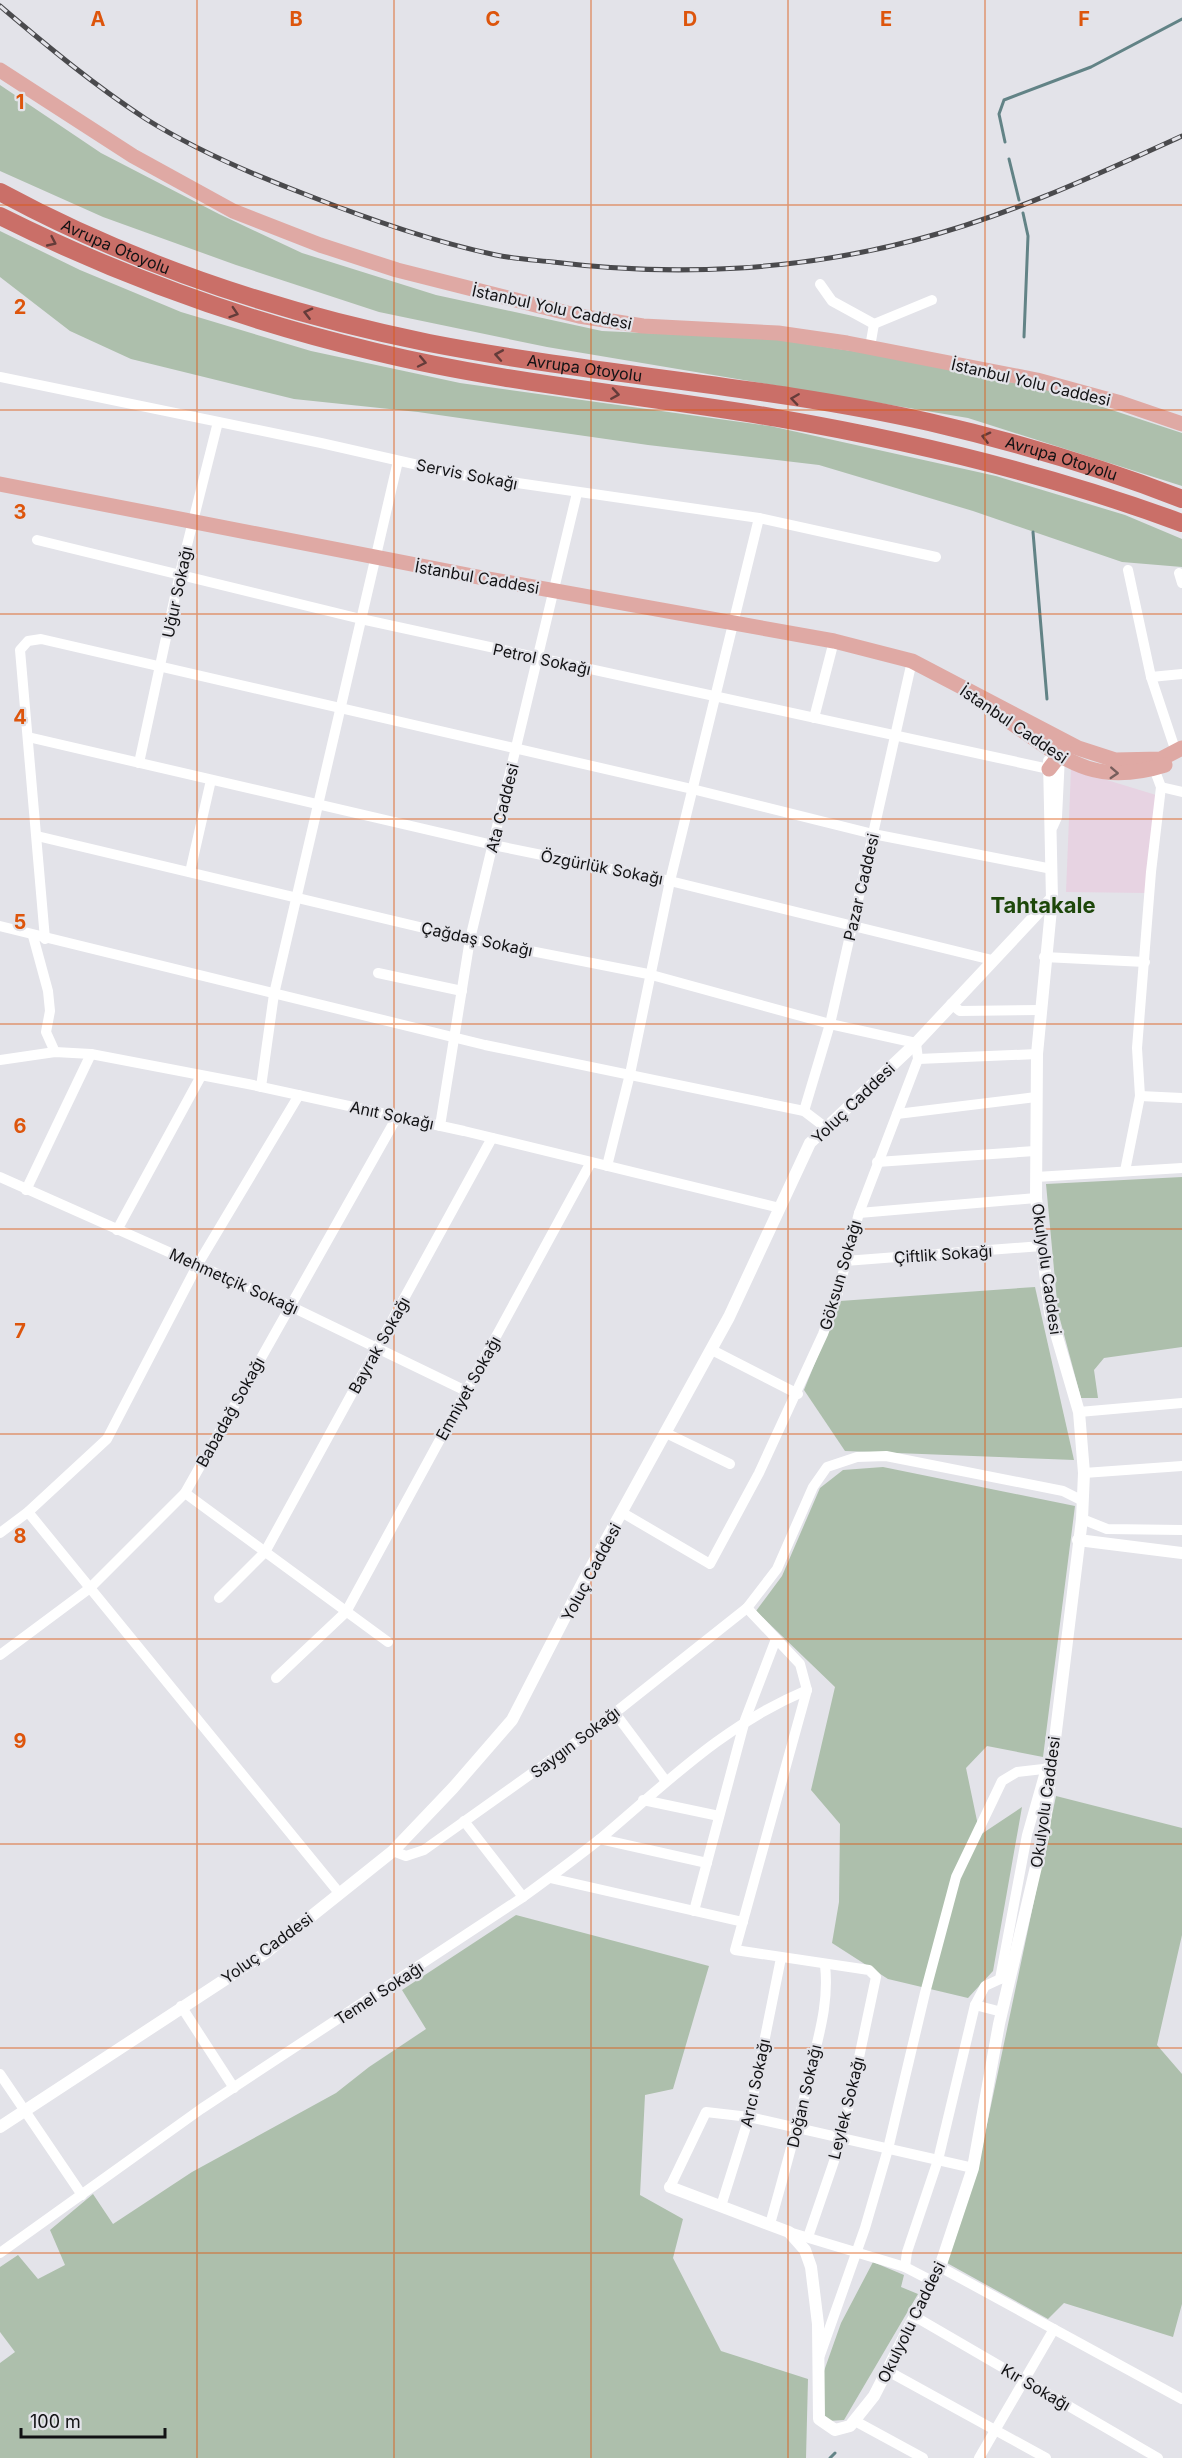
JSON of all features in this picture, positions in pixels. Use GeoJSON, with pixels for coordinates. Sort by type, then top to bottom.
{"type":"FeatureCollection","features":[{"type":"Feature","properties":{"kind":"highway","name":"Avrupa Otoyolu"},"geometry":{"type":"LineString","coordinates":[[0,192],[82,232],[157,264],[306,313],[489,354],[802,400],[925,422],[1084,464],[1182,499]]}},
{"type":"Feature","properties":{"kind":"highway","name":"Avrupa Otoyolu"},"geometry":{"type":"LineString","coordinates":[[0,216],[54,243],[141,280],[234,314],[327,340],[491,375],[774,418],[921,445],[1060,481],[1182,523]]}},
{"type":"Feature","properties":{"kind":"main road","name":"İstanbul Yolu Caddesi"},"geometry":{"type":"LineString","coordinates":[[0,70],[133,156],[233,211],[320,245],[397,270],[579,316],[643,326],[778,333],[870,347],[1037,380],[1121,403],[1182,424]]}},
{"type":"Feature","properties":{"kind":"main road","name":"İstanbul Caddesi"},"geometry":{"type":"LineString","coordinates":[[0,484],[194,520],[375,558],[834,641],[912,661],[1078,748],[1115,760],[1152,764]]}},
{"type":"Feature","properties":{"kind":"main road","name":"İstanbul Caddesi"},"geometry":{"type":"LineString","coordinates":[[950,681],[1054,752],[1087,770],[1116,774],[1152,764],[1180,752]]}},
{"type":"Feature","properties":{"kind":"main road"},"geometry":{"type":"LineString","coordinates":[[1034,724],[1052,742],[1054,752],[1049,769]]}},
{"type":"Feature","properties":{"kind":"main road"},"geometry":{"type":"LineString","coordinates":[[1054,752],[1075,753],[1090,758],[1104,757]]}},
{"type":"Feature","properties":{"kind":"street"},"geometry":{"type":"LineString","coordinates":[[820,284],[832,301],[873,324]]}},
{"type":"Feature","properties":{"kind":"street"},"geometry":{"type":"LineString","coordinates":[[873,324],[932,300]]}},
{"type":"Feature","properties":{"kind":"street"},"geometry":{"type":"LineString","coordinates":[[870,347],[873,324]]}},
{"type":"Feature","properties":{"kind":"street","name":"Servis Sokağı"},"geometry":{"type":"LineString","coordinates":[[0,377],[462,475],[759,518],[936,557]]}},
{"type":"Feature","properties":{"kind":"street","name":"Uğur Sokağı"},"geometry":{"type":"LineString","coordinates":[[139,763],[180,573],[218,422]]}},
{"type":"Feature","properties":{"kind":"street"},"geometry":{"type":"LineString","coordinates":[[261,1087],[274,994],[398,460]]}},
{"type":"Feature","properties":{"kind":"street","name":"Ata Caddesi"},"geometry":{"type":"LineString","coordinates":[[440,1126],[470,939],[578,493]]}},
{"type":"Feature","properties":{"kind":"street"},"geometry":{"type":"LineString","coordinates":[[607,1166],[630,1074],[648,974],[759,518]]}},
{"type":"Feature","properties":{"kind":"street","name":"Petrol Sokağı"},"geometry":{"type":"LineString","coordinates":[[37,540],[180,573],[361,619],[537,659],[1049,769]]}},
{"type":"Feature","properties":{"kind":"street"},"geometry":{"type":"LineString","coordinates":[[1128,570],[1151,677],[1180,752]]}},
{"type":"Feature","properties":{"kind":"street"},"geometry":{"type":"LineString","coordinates":[[45,939],[20,650],[28,641],[41,639],[692,789],[873,834],[1052,869]]}},
{"type":"Feature","properties":{"kind":"street"},"geometry":{"type":"LineString","coordinates":[[814,718],[834,641]]}},
{"type":"Feature","properties":{"kind":"street","name":"Pazar Caddesi"},"geometry":{"type":"LineString","coordinates":[[804,1111],[830,1024],[912,661]]}},
{"type":"Feature","properties":{"kind":"street"},"geometry":{"type":"LineString","coordinates":[[1151,677],[1182,674]]}},
{"type":"Feature","properties":{"kind":"street","name":"Özgürlük Sokağı"},"geometry":{"type":"LineString","coordinates":[[28,737],[493,845],[670,881],[992,960]]}},
{"type":"Feature","properties":{"kind":"street"},"geometry":{"type":"LineString","coordinates":[[1052,827],[1056,817],[1054,752]]}},
{"type":"Feature","properties":{"kind":"street"},"geometry":{"type":"LineString","coordinates":[[1125,1171],[1140,1096],[1137,1048],[1151,872],[1161,787],[1152,764]]}},
{"type":"Feature","properties":{"kind":"street"},"geometry":{"type":"LineString","coordinates":[[1049,769],[1048,814],[1052,827]]}},
{"type":"Feature","properties":{"kind":"street"},"geometry":{"type":"LineString","coordinates":[[190,872],[211,780]]}},
{"type":"Feature","properties":{"kind":"street"},"geometry":{"type":"LineString","coordinates":[[1161,787],[1182,792]]}},
{"type":"Feature","properties":{"kind":"street","name":"Okulyolu Caddesi"},"geometry":{"type":"LineString","coordinates":[[855,2421],[874,2396],[940,2267],[973,2168],[1002,2012],[1005,1977],[1043,1837],[1049,1768],[1082,1519],[1084,1473],[1079,1412],[1050,1313],[1036,1198],[1037,1054],[1044,957],[1052,898],[1052,827]]}},
{"type":"Feature","properties":{"kind":"street","name":"Çağdaş Sokağı"},"geometry":{"type":"LineString","coordinates":[[37,836],[470,939],[648,974],[830,1024],[916,1043]]}},
{"type":"Feature","properties":{"kind":"street","name":"Yoluç Caddesi"},"geometry":{"type":"LineString","coordinates":[[0,2127],[181,2006],[264,1954],[340,1894],[393,1851],[453,1788],[512,1720],[583,1582],[712,1350],[810,1143],[916,1043],[1052,898]]}},
{"type":"Feature","properties":{"kind":"street"},"geometry":{"type":"LineString","coordinates":[[0,926],[45,939],[454,1038],[804,1111],[825,1127]]}},
{"type":"Feature","properties":{"kind":"street"},"geometry":{"type":"LineString","coordinates":[[33,936],[48,991],[50,1011],[46,1032],[55,1052]]}},
{"type":"Feature","properties":{"kind":"street"},"geometry":{"type":"LineString","coordinates":[[1044,957],[1145,962]]}},
{"type":"Feature","properties":{"kind":"street"},"geometry":{"type":"LineString","coordinates":[[378,973],[462,991]]}},
{"type":"Feature","properties":{"kind":"street"},"geometry":{"type":"LineString","coordinates":[[951,1004],[960,1011],[1041,1010]]}},
{"type":"Feature","properties":{"kind":"street","name":"Göksun Sokağı"},"geometry":{"type":"LineString","coordinates":[[623,1513],[710,1564],[798,1394],[837,1296],[859,1214],[918,1059],[916,1043]]}},
{"type":"Feature","properties":{"kind":"street","name":"Anıt Sokağı"},"geometry":{"type":"LineString","coordinates":[[0,1060],[55,1052],[91,1054],[397,1116],[780,1208]]}},
{"type":"Feature","properties":{"kind":"street"},"geometry":{"type":"LineString","coordinates":[[26,1190],[91,1054]]}},
{"type":"Feature","properties":{"kind":"street"},"geometry":{"type":"LineString","coordinates":[[918,1059],[1037,1054]]}},
{"type":"Feature","properties":{"kind":"street"},"geometry":{"type":"LineString","coordinates":[[117,1230],[201,1076]]}},
{"type":"Feature","properties":{"kind":"street"},"geometry":{"type":"LineString","coordinates":[[0,1533],[28,1512],[107,1439],[198,1264],[298,1095]]}},
{"type":"Feature","properties":{"kind":"street"},"geometry":{"type":"LineString","coordinates":[[1140,1096],[1182,1098]]}},
{"type":"Feature","properties":{"kind":"street"},"geometry":{"type":"LineString","coordinates":[[897,1114],[1036,1097]]}},
{"type":"Feature","properties":{"kind":"street","name":"Babadağ Sokağı"},"geometry":{"type":"LineString","coordinates":[[0,1655],[90,1588],[185,1493],[397,1116]]}},
{"type":"Feature","properties":{"kind":"street","name":"Bayrak Sokağı"},"geometry":{"type":"LineString","coordinates":[[219,1598],[265,1552],[492,1138]]}},
{"type":"Feature","properties":{"kind":"street"},"geometry":{"type":"LineString","coordinates":[[877,1162],[1035,1151]]}},
{"type":"Feature","properties":{"kind":"street","name":"Emniyet Sokağı"},"geometry":{"type":"LineString","coordinates":[[276,1678],[346,1612],[590,1164]]}},
{"type":"Feature","properties":{"kind":"street"},"geometry":{"type":"LineString","coordinates":[[1035,1177],[1182,1168]]}},
{"type":"Feature","properties":{"kind":"street","name":"Mehmetçik Sokağı"},"geometry":{"type":"LineString","coordinates":[[0,1177],[290,1306],[466,1391]]}},
{"type":"Feature","properties":{"kind":"street"},"geometry":{"type":"LineString","coordinates":[[859,1214],[1036,1198]]}},
{"type":"Feature","properties":{"kind":"street","name":"Çiftlik Sokağı"},"geometry":{"type":"LineString","coordinates":[[845,1262],[1042,1246]]}},
{"type":"Feature","properties":{"kind":"street"},"geometry":{"type":"LineString","coordinates":[[712,1350],[798,1394]]}},
{"type":"Feature","properties":{"kind":"street"},"geometry":{"type":"LineString","coordinates":[[1079,1412],[1182,1403]]}},
{"type":"Feature","properties":{"kind":"street"},"geometry":{"type":"LineString","coordinates":[[666,1433],[730,1464]]}},
{"type":"Feature","properties":{"kind":"street","name":"Saygın Sokağı"},"geometry":{"type":"LineString","coordinates":[[393,1851],[406,1856],[424,1850],[615,1713],[747,1608],[777,1569],[813,1487],[827,1467],[844,1460],[886,1456],[1064,1491],[1083,1500]]}},
{"type":"Feature","properties":{"kind":"street"},"geometry":{"type":"LineString","coordinates":[[1084,1473],[1182,1466]]}},
{"type":"Feature","properties":{"kind":"street"},"geometry":{"type":"LineString","coordinates":[[185,1493],[388,1642]]}},
{"type":"Feature","properties":{"kind":"street"},"geometry":{"type":"LineString","coordinates":[[28,1512],[340,1894]]}},
{"type":"Feature","properties":{"kind":"street"},"geometry":{"type":"LineString","coordinates":[[1082,1519],[1107,1529],[1182,1530]]}},
{"type":"Feature","properties":{"kind":"street"},"geometry":{"type":"LineString","coordinates":[[1078,1540],[1182,1553]]}},
{"type":"Feature","properties":{"kind":"street"},"geometry":{"type":"LineString","coordinates":[[747,1608],[800,1664],[807,1690],[735,1950],[825,1965]]}},
{"type":"Feature","properties":{"kind":"street"},"geometry":{"type":"LineString","coordinates":[[694,1911],[745,1720],[776,1639]]}},
{"type":"Feature","properties":{"kind":"street","name":"Temel Sokağı"},"geometry":{"type":"LineString","coordinates":[[82,2195],[170,2130],[524,1897],[600,1839],[665,1780],[745,1720],[768,1706],[807,1690]]}},
{"type":"Feature","properties":{"kind":"street"},"geometry":{"type":"LineString","coordinates":[[615,1713],[665,1780]]}},
{"type":"Feature","properties":{"kind":"street"},"geometry":{"type":"LineString","coordinates":[[819,2360],[856,2253],[888,2149],[927,1982],[956,1876],[1002,1781],[1017,1772],[1049,1768]]}},
{"type":"Feature","properties":{"kind":"street"},"geometry":{"type":"LineString","coordinates":[[643,1800],[719,1816]]}},
{"type":"Feature","properties":{"kind":"street"},"geometry":{"type":"LineString","coordinates":[[464,1821],[524,1897]]}},
{"type":"Feature","properties":{"kind":"street"},"geometry":{"type":"LineString","coordinates":[[600,1839],[707,1863]]}},
{"type":"Feature","properties":{"kind":"street"},"geometry":{"type":"LineString","coordinates":[[550,1878],[742,1922]]}},
{"type":"Feature","properties":{"kind":"street","name":"Arıcı Sokağı"},"geometry":{"type":"LineString","coordinates":[[721,2206],[748,2117],[781,1958]]}},
{"type":"Feature","properties":{"kind":"street","name":"Leylek Sokağı"},"geometry":{"type":"LineString","coordinates":[[808,2237],[842,2138],[876,1977],[869,1970],[825,1965]]}},
{"type":"Feature","properties":{"kind":"street","name":"Doğan Sokağı"},"geometry":{"type":"LineString","coordinates":[[770,2224],[798,2129],[824,2010],[827,1988],[825,1965]]}},
{"type":"Feature","properties":{"kind":"street"},"geometry":{"type":"LineString","coordinates":[[905,2267],[907,2252],[938,2160],[975,2005],[985,1986],[1005,1977]]}},
{"type":"Feature","properties":{"kind":"street"},"geometry":{"type":"LineString","coordinates":[[975,2005],[1002,2012]]}},
{"type":"Feature","properties":{"kind":"street"},"geometry":{"type":"LineString","coordinates":[[181,2006],[234,2088]]}},
{"type":"Feature","properties":{"kind":"street"},"geometry":{"type":"LineString","coordinates":[[0,2074],[82,2195],[0,2253]]}},
{"type":"Feature","properties":{"kind":"street"},"geometry":{"type":"LineString","coordinates":[[932,2281],[905,2267],[789,2232],[670,2187],[706,2112],[748,2117],[973,2168]]}},
{"type":"Feature","properties":{"kind":"street"},"geometry":{"type":"LineString","coordinates":[[789,2232],[805,2250],[811,2267],[818,2324],[819,2419],[835,2430],[850,2426],[855,2421],[923,2458]]}},
{"type":"Feature","properties":{"kind":"street"},"geometry":{"type":"LineString","coordinates":[[940,2267],[1182,2399]]}},
{"type":"Feature","properties":{"kind":"street","name":"Kır Sokağı"},"geometry":{"type":"LineString","coordinates":[[914,2316],[1158,2458]]}},
{"type":"Feature","properties":{"kind":"street"},"geometry":{"type":"LineString","coordinates":[[980,2458],[1054,2329]]}},
{"type":"Feature","properties":{"kind":"street"},"geometry":{"type":"LineString","coordinates":[[886,2370],[1046,2458]]}},
{"type":"Feature","properties":{"kind":"shaded area"},"geometry":{"type":"Polygon","coordinates":[[[1071,769],[1156,795],[1147,893],[1066,892],[1071,769]]]}},
{"type":"Feature","properties":{"kind":"green space"},"geometry":{"type":"Polygon","coordinates":[[[0,85],[101,153],[219,214],[302,253],[436,295],[602,331],[773,339],[885,356],[1057,392],[1182,433],[1182,486],[968,418],[547,347],[379,312],[236,265],[103,217],[0,171],[0,85]]]}},
{"type":"Feature","properties":{"kind":"green space"},"geometry":{"type":"Polygon","coordinates":[[[0,231],[80,270],[181,312],[311,351],[460,383],[770,426],[996,476],[1125,515],[1182,539],[1182,567],[1122,562],[973,511],[819,465],[648,445],[418,412],[294,399],[131,359],[70,331],[0,277],[0,231]]]}},
{"type":"Feature","properties":{"kind":"green space"},"geometry":{"type":"Polygon","coordinates":[[[1182,1177],[1182,1347],[1104,1358],[1094,1370],[1098,1398],[1081,1398],[1058,1312],[1046,1184],[1182,1177]]]}},
{"type":"Feature","properties":{"kind":"green space"},"geometry":{"type":"Polygon","coordinates":[[[1035,1287],[1074,1460],[845,1451],[804,1390],[840,1301],[1035,1287]]]}},
{"type":"Feature","properties":{"kind":"green space"},"geometry":{"type":"Polygon","coordinates":[[[883,1467],[1075,1506],[1043,1757],[987,1746],[966,1768],[980,1835],[1022,1807],[993,1971],[968,1998],[888,1979],[832,1943],[839,1902],[840,1824],[811,1790],[835,1687],[756,1611],[782,1576],[820,1488],[843,1470],[883,1467]]]}},
{"type":"Feature","properties":{"kind":"green space"},"geometry":{"type":"Polygon","coordinates":[[[1056,1796],[1182,1828],[1182,1935],[1157,2045],[1182,2074],[1182,2304],[1173,2337],[1064,2303],[1048,2319],[947,2263],[977,2172],[1056,1796]]]}},
{"type":"Feature","properties":{"kind":"green space"},"geometry":{"type":"Polygon","coordinates":[[[516,1915],[709,1966],[673,2089],[645,2095],[640,2195],[683,2219],[673,2258],[721,2351],[808,2379],[806,2458],[0,2458],[0,2363],[15,2352],[0,2332],[0,2267],[18,2255],[38,2279],[65,2265],[50,2230],[93,2194],[113,2224],[192,2172],[336,2093],[369,2067],[426,2029],[402,1990],[516,1915]]]}},
{"type":"Feature","properties":{"kind":"green space"},"geometry":{"type":"Polygon","coordinates":[[[873,2262],[904,2275],[901,2287],[918,2294],[844,2420],[828,2421],[823,2415],[824,2371],[841,2323],[873,2262]]]}},
{"type":"Feature","properties":{"kind":"waterway"},"geometry":{"type":"LineString","coordinates":[[1005,142],[999,114],[1004,100],[1091,67],[1182,19]]}},
{"type":"Feature","properties":{"kind":"waterway"},"geometry":{"type":"LineString","coordinates":[[1009,159],[1019,200]]}},
{"type":"Feature","properties":{"kind":"waterway"},"geometry":{"type":"LineString","coordinates":[[1023,213],[1028,236],[1024,337]]}},
{"type":"Feature","properties":{"kind":"waterway"},"geometry":{"type":"LineString","coordinates":[[1033,532],[1047,699]]}},
{"type":"Feature","properties":{"kind":"waterway"},"geometry":{"type":"LineString","coordinates":[[830,2458],[835,2453]]}},
{"type":"Feature","properties":{"kind":"railway"},"geometry":{"type":"LineString","coordinates":[[0,6],[108,93],[164,130],[202,150],[282,185],[398,228],[471,249],[524,259],[598,267],[689,270],[781,265],[826,259],[915,240],[984,219],[1083,180],[1182,136]]}},
{"type":"Feature","properties":{"kind":"district","name":"Tahtakale"},"geometry":{"type":"Point","coordinates":[1043,905]}}]}
